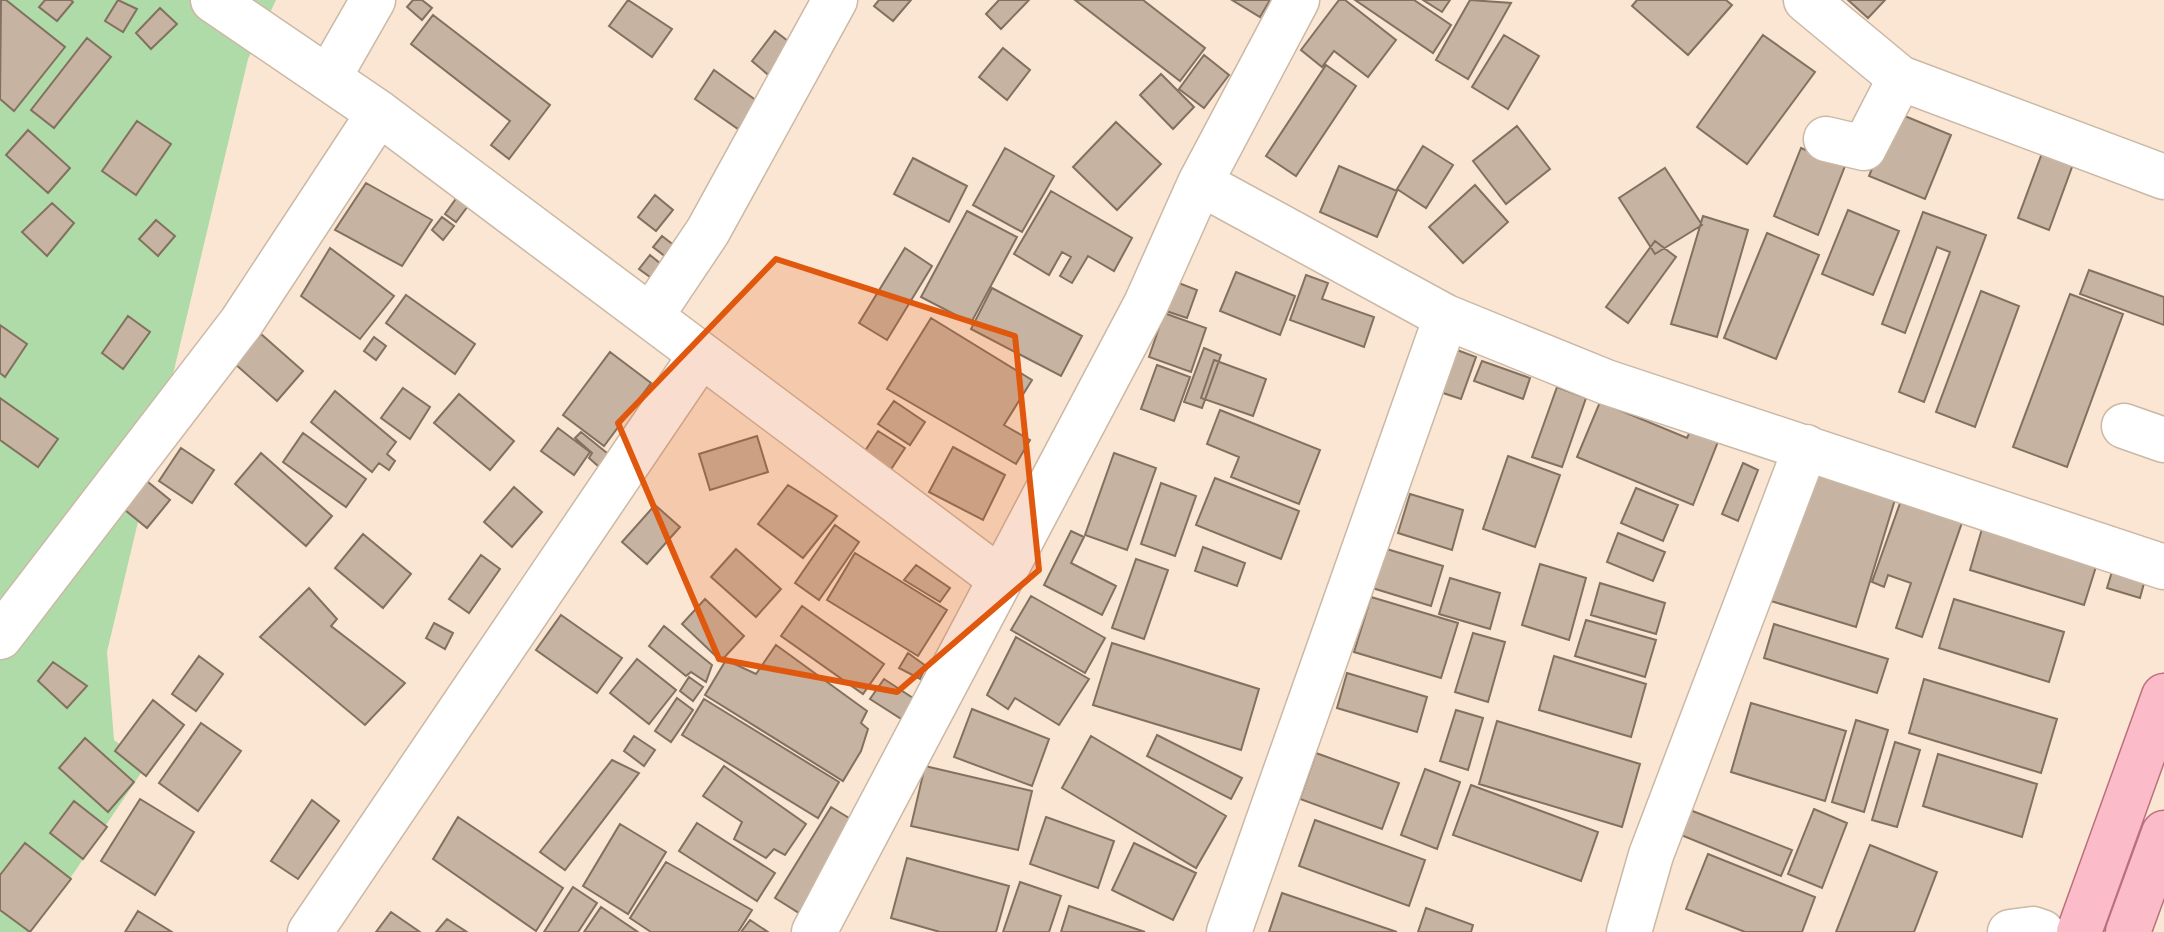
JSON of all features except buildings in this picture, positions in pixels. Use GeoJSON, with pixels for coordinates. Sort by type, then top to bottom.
{"type":"FeatureCollection","features":[{"type":"Feature","properties":{"kind":"main road"},"geometry":{"type":"LineString","coordinates":[[2079,932],[2164,696]]}},
{"type":"Feature","properties":{"kind":"main road"},"geometry":{"type":"LineString","coordinates":[[2128,932],[2161,850]]}},
{"type":"Feature","properties":{"kind":"street"},"geometry":{"type":"LineString","coordinates":[[213,0],[379,113],[999,578]]}},
{"type":"Feature","properties":{"kind":"street"},"geometry":{"type":"LineString","coordinates":[[329,77],[373,0]]}},
{"type":"Feature","properties":{"kind":"street"},"geometry":{"type":"LineString","coordinates":[[651,316],[708,231],[835,0]]}},
{"type":"Feature","properties":{"kind":"street"},"geometry":{"type":"LineString","coordinates":[[821,930],[999,578],[1146,304],[1200,183],[1297,0]]}},
{"type":"Feature","properties":{"kind":"street"},"geometry":{"type":"LineString","coordinates":[[1806,0],[1900,78],[2164,177]]}},
{"type":"Feature","properties":{"kind":"street"},"geometry":{"type":"LineString","coordinates":[[1826,139],[1864,148],[1900,78]]}},
{"type":"Feature","properties":{"kind":"street"},"geometry":{"type":"LineString","coordinates":[[0,637],[241,323],[379,113]]}},
{"type":"Feature","properties":{"kind":"street"},"geometry":{"type":"LineString","coordinates":[[1200,183],[1446,317],[1606,382],[2164,567]]}},
{"type":"Feature","properties":{"kind":"street"},"geometry":{"type":"LineString","coordinates":[[1229,932],[1446,317]]}},
{"type":"Feature","properties":{"kind":"street"},"geometry":{"type":"LineString","coordinates":[[310,932],[701,355]]}},
{"type":"Feature","properties":{"kind":"street"},"geometry":{"type":"LineString","coordinates":[[1629,932],[1651,855],[1806,447]]}},
{"type":"Feature","properties":{"kind":"street"},"geometry":{"type":"LineString","coordinates":[[2010,932],[2033,929],[2042,932]]}},
{"type":"Feature","properties":{"kind":"highlighted area"},"geometry":{"type":"Polygon","coordinates":[[[776,259],[1015,336],[1039,570],[897,692],[719,659],[618,423],[776,259]]]}},
{"type":"Feature","properties":{"kind":"green space"},"geometry":{"type":"Polygon","coordinates":[[[0,0],[276,0],[248,59],[107,652],[114,740],[147,764],[65,886],[28,932],[0,932],[0,0]]]}}]}
